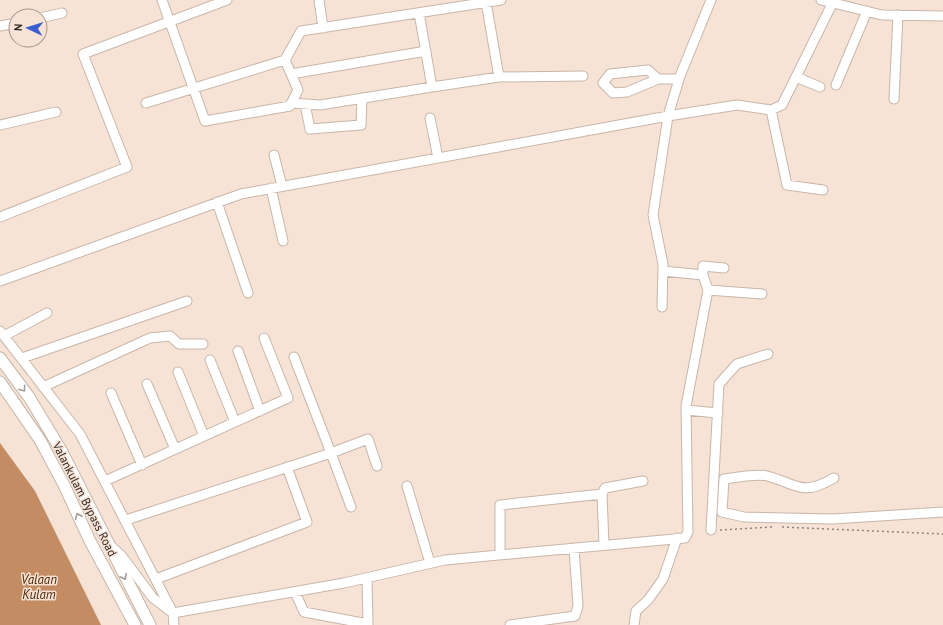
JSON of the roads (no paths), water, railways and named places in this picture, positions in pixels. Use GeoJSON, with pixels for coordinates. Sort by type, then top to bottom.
{"type":"FeatureCollection","features":[{"type":"Feature","properties":{"kind":"main road","name":"Valankulam Bypass Road"},"geometry":{"type":"LineString","coordinates":[[0,358],[29,397],[61,450],[90,504],[105,539],[150,625]]}},
{"type":"Feature","properties":{"kind":"main road","name":"Valankulam Bypass Road"},"geometry":{"type":"LineString","coordinates":[[0,382],[40,440],[64,485],[90,541],[135,625]]}},
{"type":"Feature","properties":{"kind":"main road"},"geometry":{"type":"LineString","coordinates":[[90,541],[105,539]]}},
{"type":"Feature","properties":{"kind":"street"},"geometry":{"type":"LineString","coordinates":[[162,0],[205,121],[290,106],[298,90],[285,60]]}},
{"type":"Feature","properties":{"kind":"street"},"geometry":{"type":"LineString","coordinates":[[0,217],[127,167],[83,54],[225,0]]}},
{"type":"Feature","properties":{"kind":"street"},"geometry":{"type":"LineString","coordinates":[[319,0],[323,28]]}},
{"type":"Feature","properties":{"kind":"street"},"geometry":{"type":"LineString","coordinates":[[146,103],[193,87],[285,60],[301,31],[501,0]]}},
{"type":"Feature","properties":{"kind":"street"},"geometry":{"type":"LineString","coordinates":[[662,307],[663,271],[653,215],[668,116],[679,79],[711,0]]}},
{"type":"Feature","properties":{"kind":"street"},"geometry":{"type":"LineString","coordinates":[[821,0],[834,1],[882,15],[943,16]]}},
{"type":"Feature","properties":{"kind":"street"},"geometry":{"type":"LineString","coordinates":[[0,281],[241,194],[668,116],[738,105],[771,110],[782,105],[834,1]]}},
{"type":"Feature","properties":{"kind":"street"},"geometry":{"type":"LineString","coordinates":[[486,2],[499,77]]}},
{"type":"Feature","properties":{"kind":"street"},"geometry":{"type":"LineString","coordinates":[[836,85],[867,11]]}},
{"type":"Feature","properties":{"kind":"street"},"geometry":{"type":"LineString","coordinates":[[48,16],[62,13]]}},
{"type":"Feature","properties":{"kind":"street"},"geometry":{"type":"LineString","coordinates":[[419,13],[432,87]]}},
{"type":"Feature","properties":{"kind":"street"},"geometry":{"type":"LineString","coordinates":[[894,99],[898,15]]}},
{"type":"Feature","properties":{"kind":"street"},"geometry":{"type":"LineString","coordinates":[[291,74],[426,51]]}},
{"type":"Feature","properties":{"kind":"street"},"geometry":{"type":"LineString","coordinates":[[658,79],[648,70],[610,74],[603,83],[613,93],[628,92],[658,79],[679,79]]}},
{"type":"Feature","properties":{"kind":"street"},"geometry":{"type":"LineString","coordinates":[[291,103],[320,105],[499,77],[583,76]]}},
{"type":"Feature","properties":{"kind":"street"},"geometry":{"type":"LineString","coordinates":[[796,76],[820,87]]}},
{"type":"Feature","properties":{"kind":"street"},"geometry":{"type":"LineString","coordinates":[[305,104],[310,129],[361,125],[362,98]]}},
{"type":"Feature","properties":{"kind":"street"},"geometry":{"type":"LineString","coordinates":[[771,110],[787,184],[823,190]]}},
{"type":"Feature","properties":{"kind":"street"},"geometry":{"type":"LineString","coordinates":[[0,125],[56,112]]}},
{"type":"Feature","properties":{"kind":"street"},"geometry":{"type":"LineString","coordinates":[[430,118],[438,158]]}},
{"type":"Feature","properties":{"kind":"street"},"geometry":{"type":"LineString","coordinates":[[274,155],[282,186]]}},
{"type":"Feature","properties":{"kind":"street"},"geometry":{"type":"LineString","coordinates":[[271,188],[283,241]]}},
{"type":"Feature","properties":{"kind":"street"},"geometry":{"type":"LineString","coordinates":[[217,202],[248,293]]}},
{"type":"Feature","properties":{"kind":"street"},"geometry":{"type":"LineString","coordinates":[[105,539],[120,555],[153,598],[173,614],[367,578],[445,560],[685,538],[688,532],[686,410],[708,290],[703,274],[703,266],[724,268]]}},
{"type":"Feature","properties":{"kind":"street"},"geometry":{"type":"LineString","coordinates":[[663,271],[703,274]]}},
{"type":"Feature","properties":{"kind":"street"},"geometry":{"type":"LineString","coordinates":[[708,290],[762,294]]}},
{"type":"Feature","properties":{"kind":"street"},"geometry":{"type":"LineString","coordinates":[[22,358],[187,301]]}},
{"type":"Feature","properties":{"kind":"street"},"geometry":{"type":"LineString","coordinates":[[47,313],[2,333],[80,434],[156,579],[173,614],[175,625]]}},
{"type":"Feature","properties":{"kind":"street"},"geometry":{"type":"LineString","coordinates":[[43,387],[150,338],[170,336],[179,344],[203,344]]}},
{"type":"Feature","properties":{"kind":"street"},"geometry":{"type":"LineString","coordinates":[[105,481],[288,398],[264,338]]}},
{"type":"Feature","properties":{"kind":"street"},"geometry":{"type":"LineString","coordinates":[[238,350],[260,411]]}},
{"type":"Feature","properties":{"kind":"street"},"geometry":{"type":"LineString","coordinates":[[711,530],[719,384],[737,364],[768,354]]}},
{"type":"Feature","properties":{"kind":"street"},"geometry":{"type":"LineString","coordinates":[[294,357],[351,507]]}},
{"type":"Feature","properties":{"kind":"street"},"geometry":{"type":"LineString","coordinates":[[210,360],[235,422]]}},
{"type":"Feature","properties":{"kind":"street"},"geometry":{"type":"LineString","coordinates":[[178,372],[204,436]]}},
{"type":"Feature","properties":{"kind":"street"},"geometry":{"type":"LineString","coordinates":[[147,384],[175,449]]}},
{"type":"Feature","properties":{"kind":"street"},"geometry":{"type":"LineString","coordinates":[[111,393],[142,465]]}},
{"type":"Feature","properties":{"kind":"street"},"geometry":{"type":"LineString","coordinates":[[686,410],[718,413]]}},
{"type":"Feature","properties":{"kind":"street"},"geometry":{"type":"LineString","coordinates":[[126,520],[331,453],[368,439],[377,466]]}},
{"type":"Feature","properties":{"kind":"street"},"geometry":{"type":"LineString","coordinates":[[156,579],[307,522],[287,467]]}},
{"type":"Feature","properties":{"kind":"street"},"geometry":{"type":"LineString","coordinates":[[834,478],[818,487],[800,488],[766,476],[724,479],[722,512],[744,516],[833,518],[943,512]]}},
{"type":"Feature","properties":{"kind":"street"},"geometry":{"type":"LineString","coordinates":[[604,545],[602,494],[605,488],[643,481]]}},
{"type":"Feature","properties":{"kind":"street"},"geometry":{"type":"LineString","coordinates":[[408,486],[430,563]]}},
{"type":"Feature","properties":{"kind":"street"},"geometry":{"type":"LineString","coordinates":[[500,555],[500,505],[602,494]]}},
{"type":"Feature","properties":{"kind":"street"},"geometry":{"type":"LineString","coordinates":[[634,625],[636,611],[648,600],[663,579],[677,538]]}},
{"type":"Feature","properties":{"kind":"street"},"geometry":{"type":"LineString","coordinates":[[510,625],[575,616],[578,606],[574,548]]}},
{"type":"Feature","properties":{"kind":"street"},"geometry":{"type":"LineString","coordinates":[[295,592],[304,612],[368,624],[367,578]]}},
{"type":"Feature","properties":{"kind":"water","name":"Valaan Kulam"},"geometry":{"type":"Polygon","coordinates":[[[0,443],[35,491],[101,625],[0,625],[0,443]]]}}]}
